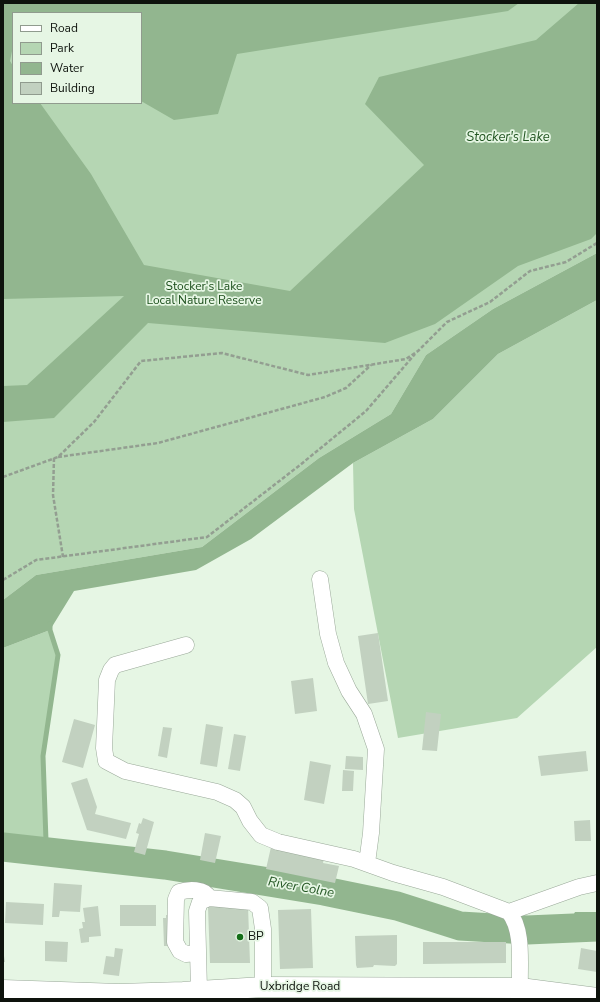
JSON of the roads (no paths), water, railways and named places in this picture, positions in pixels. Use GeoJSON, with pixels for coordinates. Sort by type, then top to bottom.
{"type":"FeatureCollection","features":[{"type":"Feature","properties":{"kind":"main road","name":"Uxbridge Road"},"geometry":{"type":"LineString","coordinates":[[3,990],[119,994],[188,994],[263,987],[308,993],[520,988],[597,998]]}},
{"type":"Feature","properties":{"kind":"lane"},"geometry":{"type":"LineString","coordinates":[[320,579],[328,634],[336,664],[349,691],[364,714],[376,750],[371,833],[367,863]]}},
{"type":"Feature","properties":{"kind":"lane"},"geometry":{"type":"LineString","coordinates":[[186,645],[115,665],[110,670],[107,680],[104,748],[106,761],[125,771],[217,792],[235,800],[243,807],[261,835],[278,842],[354,859],[393,873],[443,887],[512,916],[579,888],[597,883]]}},
{"type":"Feature","properties":{"kind":"lane"},"geometry":{"type":"LineString","coordinates":[[198,953],[186,954],[177,946],[175,942],[176,898],[179,892],[187,889],[203,892],[209,898]]}},
{"type":"Feature","properties":{"kind":"lane"},"geometry":{"type":"LineString","coordinates":[[188,994],[198,953],[197,911],[200,902],[209,898],[252,902],[260,908],[263,929],[263,987]]}},
{"type":"Feature","properties":{"kind":"lane"},"geometry":{"type":"LineString","coordinates":[[512,916],[518,943],[520,988]]}},
{"type":"Feature","properties":{"kind":"water","name":"Stocker's Lake"},"geometry":{"type":"Polygon","coordinates":[[[3,3],[519,3],[508,11],[237,54],[218,114],[174,120],[142,102],[142,12],[12,12],[12,51],[10,61],[12,64],[12,104],[41,104],[91,174],[144,265],[290,291],[424,165],[365,104],[379,77],[536,40],[579,3],[597,3],[597,233],[591,239],[518,266],[435,324],[385,343],[148,323],[54,418],[3,422],[3,386],[27,385],[124,296],[3,299],[3,3]]]}},
{"type":"Feature","properties":{"kind":"water"},"geometry":{"type":"Polygon","coordinates":[[[597,253],[597,300],[498,354],[433,419],[353,463],[251,539],[196,570],[74,591],[50,630],[3,648],[3,600],[36,575],[202,547],[319,458],[391,414],[426,355],[493,309],[597,253]]]}},
{"type":"Feature","properties":{"kind":"water"},"geometry":{"type":"Polygon","coordinates":[[[575,912],[597,912],[597,932],[563,934],[575,912]]]}},
{"type":"Feature","properties":{"kind":"waterway"},"geometry":{"type":"LineString","coordinates":[[39,851],[46,841],[43,756],[58,655],[50,630],[50,624]]}},
{"type":"Feature","properties":{"kind":"waterway","name":"River Colne"},"geometry":{"type":"LineString","coordinates":[[3,847],[165,865],[324,891],[397,906],[460,926],[527,930],[597,927]]}},
{"type":"Feature","properties":{"kind":"place","name":"BP"},"geometry":{"type":"Point","coordinates":[240,937]}},
{"type":"Feature","properties":{"kind":"park label","name":"Stocker's Lake Local Nature Reserve"},"geometry":{"type":"Point","coordinates":[204,294]}}]}
